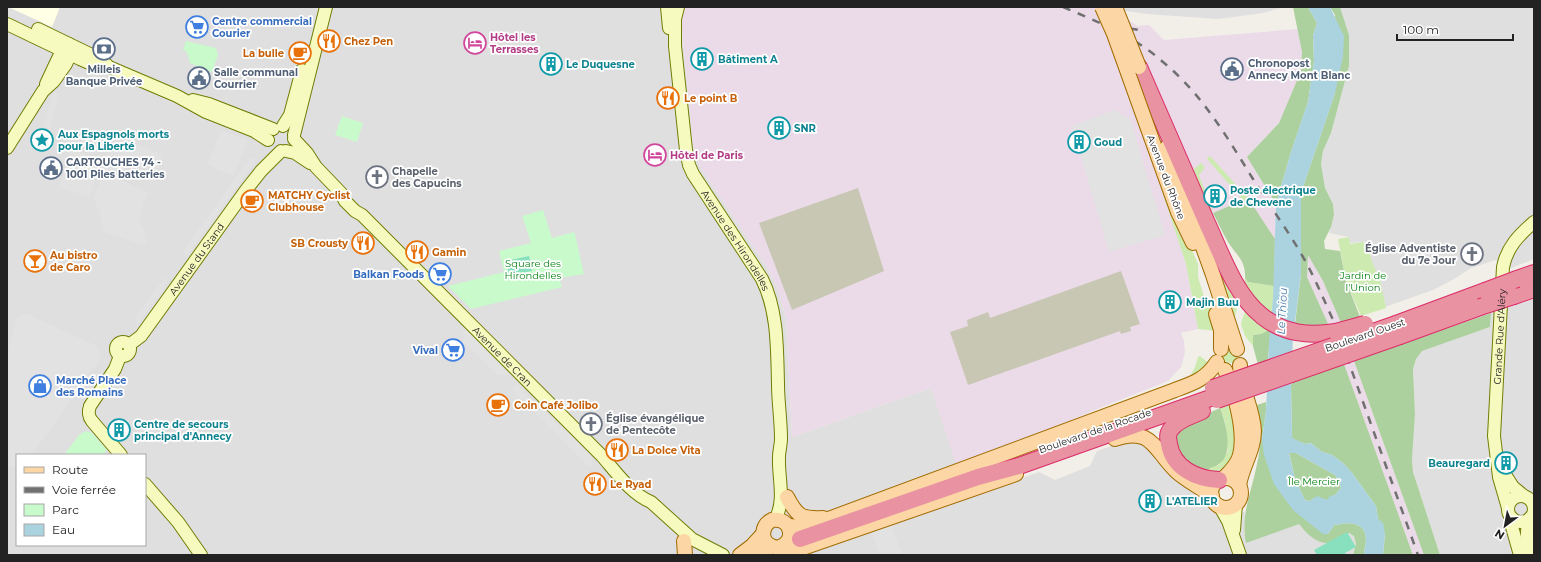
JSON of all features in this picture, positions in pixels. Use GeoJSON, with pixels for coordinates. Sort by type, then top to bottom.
{"type":"FeatureCollection","features":[{"type":"Feature","properties":{"kind":"highway"},"geometry":{"type":"LineString","coordinates":[[1139,67],[1223,259],[1241,292],[1254,309],[1268,321],[1282,328],[1308,334],[1396,325]]}},
{"type":"Feature","properties":{"kind":"highway","name":"Boulevard Ouest"},"geometry":{"type":"LineString","coordinates":[[1216,397],[1466,297],[1534,273]]}},
{"type":"Feature","properties":{"kind":"highway","name":"Boulevard Ouest"},"geometry":{"type":"LineString","coordinates":[[1216,397],[1239,393],[1396,325],[1480,307],[1534,289]]}},
{"type":"Feature","properties":{"kind":"highway"},"geometry":{"type":"LineString","coordinates":[[1128,434],[1216,397]]}},
{"type":"Feature","properties":{"kind":"highway"},"geometry":{"type":"LineString","coordinates":[[1216,397],[1176,423],[1170,431],[1168,438],[1170,449],[1176,460],[1186,471],[1206,479],[1222,479]]}},
{"type":"Feature","properties":{"kind":"highway","name":"Boulevard de la Rocade"},"geometry":{"type":"LineString","coordinates":[[978,477],[1017,458],[1216,397]]}},
{"type":"Feature","properties":{"kind":"highway","name":"Boulevard de la Rocade"},"geometry":{"type":"LineString","coordinates":[[800,540],[978,477],[1019,466],[1216,397]]}},
{"type":"Feature","properties":{"kind":"highway"},"geometry":{"type":"LineString","coordinates":[[912,489],[1017,458]]}},
{"type":"Feature","properties":{"kind":"main road","name":"Avenue du Stand"},"geometry":{"type":"LineString","coordinates":[[120,454],[97,427],[89,415],[90,406],[115,369],[120,356],[128,354],[130,350],[129,345],[140,336],[261,171],[267,159],[274,135],[290,115],[319,7]]}},
{"type":"Feature","properties":{"kind":"main road","name":"Avenue du Stand"},"geometry":{"type":"LineString","coordinates":[[261,171],[292,145],[326,7]]}},
{"type":"Feature","properties":{"kind":"main road","name":"Avenue des Hirondelles"},"geometry":{"type":"LineString","coordinates":[[667,7],[669,29],[675,46]]}},
{"type":"Feature","properties":{"kind":"main road","name":"Avenue des Hirondelles"},"geometry":{"type":"LineString","coordinates":[[678,7],[675,19],[675,46],[689,165],[693,174],[762,279],[770,301],[775,324],[781,439],[779,457],[781,501],[779,511],[782,523]]}},
{"type":"Feature","properties":{"kind":"main road","name":"Avenue du Rhône"},"geometry":{"type":"LineString","coordinates":[[1102,7],[1121,54],[1169,189],[1192,242],[1221,330],[1221,360],[1229,378],[1239,417],[1241,441],[1239,458],[1234,467],[1222,479]]}},
{"type":"Feature","properties":{"kind":"main road","name":"Avenue du Rhône"},"geometry":{"type":"LineString","coordinates":[[1114,7],[1139,67],[1206,255],[1237,349]]}},
{"type":"Feature","properties":{"kind":"main road"},"geometry":{"type":"LineString","coordinates":[[7,15],[67,50]]}},
{"type":"Feature","properties":{"kind":"main road"},"geometry":{"type":"LineString","coordinates":[[7,24],[67,50],[100,59],[109,67],[178,96],[206,112],[254,131],[274,135]]}},
{"type":"Feature","properties":{"kind":"main road"},"geometry":{"type":"LineString","coordinates":[[7,148],[43,91],[54,82],[66,64],[67,50]]}},
{"type":"Feature","properties":{"kind":"main road","name":"Avenue de Cran"},"geometry":{"type":"LineString","coordinates":[[316,167],[300,156],[284,151],[274,150],[274,135],[290,130],[316,167],[341,193],[350,196],[359,206],[362,215],[602,456],[631,488],[642,498],[651,502],[692,539],[723,555]]}},
{"type":"Feature","properties":{"kind":"main road","name":"Grande Rue d'Aléry"},"geometry":{"type":"LineString","coordinates":[[1520,555],[1512,527],[1510,513],[1499,477],[1494,436],[1495,406],[1503,267],[1510,247],[1534,222]]}},
{"type":"Feature","properties":{"kind":"main road"},"geometry":{"type":"LineString","coordinates":[[740,555],[752,546],[763,534],[765,526],[770,522],[807,527],[1185,386],[1202,378],[1211,371],[1221,360],[1226,346],[1232,346],[1241,354],[1242,359],[1240,365],[1240,376],[1252,417],[1254,432],[1252,445],[1238,485]]}},
{"type":"Feature","properties":{"kind":"main road"},"geometry":{"type":"LineString","coordinates":[[1221,360],[1231,371],[1240,365]]}},
{"type":"Feature","properties":{"kind":"main road"},"geometry":{"type":"LineString","coordinates":[[763,534],[765,541],[775,547],[793,550],[805,548],[1128,434],[1141,436],[1150,441],[1176,471],[1215,501],[1226,508],[1236,504]]}},
{"type":"Feature","properties":{"kind":"main road","name":"Avenue des Hirondelles"},"geometry":{"type":"LineString","coordinates":[[781,439],[785,456],[786,497],[782,523]]}},
{"type":"Feature","properties":{"kind":"main road","name":"Grande Rue d'Aléry"},"geometry":{"type":"LineString","coordinates":[[1497,462],[1513,487],[1524,496]]}},
{"type":"Feature","properties":{"kind":"main road"},"geometry":{"type":"LineString","coordinates":[[1234,536],[1236,504],[1241,494],[1238,485],[1232,479],[1222,479],[1213,486],[1215,501],[1226,518],[1240,555]]}},
{"type":"Feature","properties":{"kind":"main road"},"geometry":{"type":"LineString","coordinates":[[146,485],[178,522],[201,555]]}},
{"type":"Feature","properties":{"kind":"main road"},"geometry":{"type":"LineString","coordinates":[[1530,518],[1523,521],[1515,520],[1510,513],[1509,505],[1513,499],[1524,496],[1531,500],[1533,511],[1530,518],[1526,526],[1530,555]]}},
{"type":"Feature","properties":{"kind":"main road"},"geometry":{"type":"LineString","coordinates":[[786,497],[795,511],[804,517],[831,517]]}},
{"type":"Feature","properties":{"kind":"main road","name":"Avenue de Cran"},"geometry":{"type":"LineString","coordinates":[[642,498],[645,506],[685,548],[707,555]]}},
{"type":"Feature","properties":{"kind":"main road"},"geometry":{"type":"LineString","coordinates":[[758,555],[775,547],[784,545],[789,540],[790,532],[782,523]]}},
{"type":"Feature","properties":{"kind":"shaded area"},"geometry":{"type":"Polygon","coordinates":[[[7,7],[678,7],[681,21],[693,144],[699,165],[767,267],[778,290],[786,318],[792,437],[931,388],[968,497],[1039,472],[1055,480],[1090,466],[1097,451],[1129,440],[1150,446],[1155,460],[1163,464],[1200,492],[1221,516],[1245,512],[1244,534],[1299,524],[1309,535],[1341,537],[1349,533],[1354,536],[1356,544],[1353,555],[7,555],[7,7]]]}},
{"type":"Feature","properties":{"kind":"shaded area"},"geometry":{"type":"Polygon","coordinates":[[[8,7],[60,7],[52,27],[8,7]]]}},
{"type":"Feature","properties":{"kind":"shaded area"},"geometry":{"type":"Polygon","coordinates":[[[678,7],[1095,7],[1125,17],[1137,26],[1149,25],[1164,40],[1298,29],[1302,52],[1301,71],[1296,84],[1279,123],[1247,157],[1276,204],[1275,239],[1248,199],[1210,214],[1180,244],[1186,264],[1198,329],[1181,333],[1184,341],[1185,352],[1181,367],[1168,381],[1092,411],[1036,436],[957,467],[931,388],[792,437],[786,318],[778,290],[767,267],[699,165],[693,144],[681,21],[678,7]]]}},
{"type":"Feature","properties":{"kind":"shaded area"},"geometry":{"type":"Polygon","coordinates":[[[1101,7],[1284,7],[1263,13],[1219,19],[1146,14],[1101,7]]]}},
{"type":"Feature","properties":{"kind":"shaded area"},"geometry":{"type":"Polygon","coordinates":[[[1340,7],[1534,7],[1534,259],[1511,268],[1496,260],[1471,268],[1433,290],[1385,307],[1380,283],[1372,263],[1369,246],[1364,242],[1350,243],[1349,237],[1329,233],[1334,215],[1333,204],[1325,188],[1321,164],[1323,151],[1331,133],[1349,66],[1349,35],[1340,7]]]}},
{"type":"Feature","properties":{"kind":"shaded area"},"geometry":{"type":"Polygon","coordinates":[[[54,90],[59,95],[47,139],[41,134],[54,90]]]}},
{"type":"Feature","properties":{"kind":"shaded area"},"geometry":{"type":"Polygon","coordinates":[[[1114,110],[1130,119],[1165,235],[1109,252],[1072,126],[1114,110]]]}},
{"type":"Feature","properties":{"kind":"shaded area"},"geometry":{"type":"Polygon","coordinates":[[[221,130],[248,140],[233,176],[207,165],[221,130]]]}},
{"type":"Feature","properties":{"kind":"shaded area"},"geometry":{"type":"Polygon","coordinates":[[[116,136],[163,155],[157,173],[127,161],[120,180],[148,192],[139,217],[147,238],[145,246],[103,232],[99,210],[93,199],[116,136]]]}},
{"type":"Feature","properties":{"kind":"shaded area"},"geometry":{"type":"Polygon","coordinates":[[[70,150],[101,159],[90,197],[59,188],[70,150]]]}},
{"type":"Feature","properties":{"kind":"shaded area"},"geometry":{"type":"Polygon","coordinates":[[[250,158],[257,159],[186,257],[184,250],[250,158]]]}},
{"type":"Feature","properties":{"kind":"shaded area"},"geometry":{"type":"Polygon","coordinates":[[[858,188],[884,271],[792,310],[759,223],[858,188]]]}},
{"type":"Feature","properties":{"kind":"shaded area"},"geometry":{"type":"Polygon","coordinates":[[[1308,254],[1323,281],[1341,323],[1329,326],[1307,277],[1308,254]]]}},
{"type":"Feature","properties":{"kind":"shaded area"},"geometry":{"type":"Polygon","coordinates":[[[1121,271],[1140,324],[1130,327],[1131,331],[1121,334],[1120,331],[968,385],[950,332],[968,326],[967,320],[988,312],[990,318],[1121,271]]]}},
{"type":"Feature","properties":{"kind":"shaded area"},"geometry":{"type":"Polygon","coordinates":[[[166,276],[168,283],[137,325],[135,317],[166,276]]]}},
{"type":"Feature","properties":{"kind":"shaded area"},"geometry":{"type":"Polygon","coordinates":[[[1534,299],[1534,555],[1440,555],[1413,472],[1412,460],[1415,414],[1413,369],[1416,359],[1421,351],[1490,327],[1491,313],[1534,299]]]}},
{"type":"Feature","properties":{"kind":"shaded area"},"geometry":{"type":"Polygon","coordinates":[[[22,314],[27,314],[97,346],[101,358],[33,454],[16,454],[16,466],[7,467],[7,356],[17,317],[22,314]]]}},
{"type":"Feature","properties":{"kind":"shaded area"},"geometry":{"type":"Polygon","coordinates":[[[463,322],[509,367],[509,375],[497,375],[463,341],[465,335],[463,333],[463,322]]]}},
{"type":"Feature","properties":{"kind":"shaded area"},"geometry":{"type":"Polygon","coordinates":[[[1354,361],[1424,555],[1413,555],[1344,364],[1354,361]]]}},
{"type":"Feature","properties":{"kind":"shaded area"},"geometry":{"type":"Polygon","coordinates":[[[517,384],[560,428],[560,418],[593,451],[592,466],[587,465],[511,389],[517,384]]]}},
{"type":"Feature","properties":{"kind":"shaded area"},"geometry":{"type":"Polygon","coordinates":[[[891,525],[902,554],[880,555],[871,532],[891,525]]]}},
{"type":"Feature","properties":{"kind":"green space"},"geometry":{"type":"Polygon","coordinates":[[[1293,7],[1308,7],[1317,23],[1313,36],[1314,61],[1308,102],[1291,152],[1276,204],[1247,157],[1279,123],[1301,71],[1302,52],[1293,7]]]}},
{"type":"Feature","properties":{"kind":"green space"},"geometry":{"type":"Polygon","coordinates":[[[1330,7],[1340,7],[1349,35],[1349,66],[1331,133],[1323,151],[1321,164],[1325,188],[1333,204],[1334,215],[1331,227],[1324,241],[1325,249],[1340,251],[1346,281],[1360,317],[1341,323],[1323,281],[1308,255],[1307,277],[1329,326],[1307,328],[1295,324],[1301,274],[1301,193],[1335,93],[1335,15],[1330,7]]]}},
{"type":"Feature","properties":{"kind":"green space"},"geometry":{"type":"Polygon","coordinates":[[[186,41],[216,48],[218,55],[212,72],[190,63],[187,52],[183,50],[186,41]]]}},
{"type":"Feature","properties":{"kind":"green space"},"geometry":{"type":"Polygon","coordinates":[[[342,116],[363,123],[357,142],[335,135],[342,116]]]}},
{"type":"Feature","properties":{"kind":"green space"},"geometry":{"type":"Polygon","coordinates":[[[1210,156],[1248,198],[1243,200],[1208,160],[1207,158],[1210,156]]]}},
{"type":"Feature","properties":{"kind":"green space"},"geometry":{"type":"Polygon","coordinates":[[[1201,163],[1204,166],[1204,169],[1199,175],[1213,213],[1210,214],[1197,179],[1191,172],[1201,163]]]}},
{"type":"Feature","properties":{"kind":"green space"},"geometry":{"type":"Polygon","coordinates":[[[1167,192],[1198,264],[1198,277],[1205,300],[1211,309],[1218,330],[1217,331],[1198,329],[1186,264],[1163,194],[1167,192]]]}},
{"type":"Feature","properties":{"kind":"green space"},"geometry":{"type":"Polygon","coordinates":[[[1248,198],[1275,239],[1274,286],[1248,282],[1245,278],[1244,267],[1240,258],[1228,242],[1213,213],[1248,198]]]}},
{"type":"Feature","properties":{"kind":"green space","name":"Square des Hirondelles"},"geometry":{"type":"Polygon","coordinates":[[[543,210],[552,238],[574,232],[584,274],[559,278],[562,287],[471,309],[448,286],[504,272],[499,251],[531,243],[522,216],[543,210]]]}},
{"type":"Feature","properties":{"kind":"green space","name":"Jardin de l'Union"},"geometry":{"type":"Polygon","coordinates":[[[1349,237],[1350,244],[1363,242],[1368,246],[1372,262],[1380,280],[1386,308],[1361,316],[1346,281],[1338,239],[1349,237]]]}},
{"type":"Feature","properties":{"kind":"green space"},"geometry":{"type":"Polygon","coordinates":[[[529,256],[532,271],[509,275],[506,261],[529,256]]]}},
{"type":"Feature","properties":{"kind":"green space"},"geometry":{"type":"Polygon","coordinates":[[[1218,257],[1239,297],[1236,314],[1233,321],[1213,259],[1218,257]]]}},
{"type":"Feature","properties":{"kind":"green space"},"geometry":{"type":"Polygon","coordinates":[[[1245,278],[1248,282],[1274,286],[1271,329],[1261,334],[1253,335],[1253,346],[1245,336],[1241,324],[1245,310],[1245,278]]]}},
{"type":"Feature","properties":{"kind":"green space"},"geometry":{"type":"Polygon","coordinates":[[[1491,313],[1490,327],[1422,351],[1416,359],[1413,369],[1415,414],[1412,460],[1413,472],[1440,555],[1424,555],[1354,361],[1491,313]]]}},
{"type":"Feature","properties":{"kind":"green space"},"geometry":{"type":"Polygon","coordinates":[[[1271,329],[1268,359],[1258,365],[1253,346],[1253,335],[1261,334],[1271,329]]]}},
{"type":"Feature","properties":{"kind":"green space"},"geometry":{"type":"Polygon","coordinates":[[[1228,351],[1235,354],[1237,357],[1236,363],[1222,362],[1222,355],[1228,351]]]}},
{"type":"Feature","properties":{"kind":"green space"},"geometry":{"type":"Polygon","coordinates":[[[1200,356],[1210,364],[1189,378],[1198,357],[1200,356]]]}},
{"type":"Feature","properties":{"kind":"green space"},"geometry":{"type":"Polygon","coordinates":[[[1344,364],[1413,555],[1383,555],[1385,534],[1378,519],[1376,506],[1352,473],[1343,463],[1332,455],[1322,452],[1311,443],[1305,444],[1292,439],[1291,385],[1293,382],[1344,364]]]}},
{"type":"Feature","properties":{"kind":"green space"},"geometry":{"type":"Polygon","coordinates":[[[1266,402],[1262,439],[1328,534],[1335,524],[1351,523],[1360,526],[1366,539],[1364,555],[1353,555],[1356,544],[1354,536],[1349,533],[1332,543],[1327,543],[1317,541],[1299,524],[1246,543],[1244,523],[1247,503],[1260,449],[1260,427],[1257,405],[1266,402]]]}},
{"type":"Feature","properties":{"kind":"green space"},"geometry":{"type":"Polygon","coordinates":[[[1231,404],[1237,450],[1224,473],[1204,474],[1209,467],[1219,465],[1228,451],[1225,422],[1220,408],[1231,404]]]}},
{"type":"Feature","properties":{"kind":"green space"},"geometry":{"type":"Polygon","coordinates":[[[1220,408],[1226,429],[1228,445],[1227,453],[1219,464],[1210,468],[1204,474],[1195,469],[1182,457],[1177,447],[1176,435],[1179,426],[1220,408]]]}},
{"type":"Feature","properties":{"kind":"green space"},"geometry":{"type":"Polygon","coordinates":[[[86,431],[92,433],[107,450],[104,454],[65,454],[79,435],[86,431]]]}},
{"type":"Feature","properties":{"kind":"green space","name":"Île Mercier"},"geometry":{"type":"Polygon","coordinates":[[[1289,452],[1296,453],[1335,475],[1341,488],[1335,495],[1327,500],[1314,498],[1310,501],[1305,500],[1295,479],[1289,452]]]}},
{"type":"Feature","properties":{"kind":"green space"},"geometry":{"type":"Polygon","coordinates":[[[1347,532],[1356,547],[1345,553],[1346,555],[1317,555],[1314,550],[1347,532]]]}},
{"type":"Feature","properties":{"kind":"water","name":"Le Thiou"},"geometry":{"type":"Polygon","coordinates":[[[1308,7],[1330,7],[1344,36],[1343,57],[1335,93],[1301,193],[1301,274],[1293,337],[1291,385],[1292,438],[1305,444],[1311,443],[1322,452],[1332,455],[1343,463],[1352,473],[1376,506],[1378,519],[1383,523],[1385,534],[1383,555],[1364,555],[1366,541],[1365,534],[1360,526],[1356,524],[1335,524],[1328,534],[1323,534],[1293,510],[1274,484],[1264,455],[1262,439],[1266,411],[1269,343],[1273,298],[1276,204],[1291,152],[1308,102],[1314,61],[1313,36],[1317,23],[1308,7]],[[1289,453],[1295,479],[1305,500],[1310,501],[1317,496],[1327,500],[1330,496],[1335,495],[1341,488],[1335,475],[1296,453],[1289,453]]]}},
{"type":"Feature","properties":{"kind":"railway"},"geometry":{"type":"LineString","coordinates":[[1063,7],[1128,37],[1152,53],[1177,74],[1213,117],[1295,244],[1322,295],[1335,324],[1418,555]]}},
{"type":"Feature","properties":{"kind":"railway"},"geometry":{"type":"LineString","coordinates":[[1114,26],[1140,30]]}},
{"type":"Feature","properties":{"kind":"place","name":"Centre commercial Courier"},"geometry":{"type":"Point","coordinates":[197,27]}},
{"type":"Feature","properties":{"kind":"place","name":"Chez Pen"},"geometry":{"type":"Point","coordinates":[329,41]}},
{"type":"Feature","properties":{"kind":"place","name":"Hôtel les Terrasses"},"geometry":{"type":"Point","coordinates":[475,43]}},
{"type":"Feature","properties":{"kind":"place","name":"Milleis Banque Privée"},"geometry":{"type":"Point","coordinates":[104,49]}},
{"type":"Feature","properties":{"kind":"place","name":"La bulle"},"geometry":{"type":"Point","coordinates":[300,53]}},
{"type":"Feature","properties":{"kind":"place","name":"Bâtiment A"},"geometry":{"type":"Point","coordinates":[702,59]}},
{"type":"Feature","properties":{"kind":"place","name":"Le Duquesne"},"geometry":{"type":"Point","coordinates":[551,64]}},
{"type":"Feature","properties":{"kind":"place","name":"Chronopost Annecy Mont Blanc"},"geometry":{"type":"Point","coordinates":[1232,69]}},
{"type":"Feature","properties":{"kind":"place","name":"Salle communal Courrier"},"geometry":{"type":"Point","coordinates":[199,78]}},
{"type":"Feature","properties":{"kind":"place","name":"Le point B"},"geometry":{"type":"Point","coordinates":[668,98]}},
{"type":"Feature","properties":{"kind":"place","name":"SNR"},"geometry":{"type":"Point","coordinates":[779,128]}},
{"type":"Feature","properties":{"kind":"place","name":"Aux Espagnols morts pour la Liberté"},"geometry":{"type":"Point","coordinates":[42,140]}},
{"type":"Feature","properties":{"kind":"place","name":"Goud"},"geometry":{"type":"Point","coordinates":[1079,142]}},
{"type":"Feature","properties":{"kind":"place","name":"Hôtel de Paris"},"geometry":{"type":"Point","coordinates":[655,155]}},
{"type":"Feature","properties":{"kind":"place","name":"CARTOUCHES 74 - 1001 Piles batteries"},"geometry":{"type":"Point","coordinates":[51,168]}},
{"type":"Feature","properties":{"kind":"place","name":"Chapelle des Capucins"},"geometry":{"type":"Point","coordinates":[377,177]}},
{"type":"Feature","properties":{"kind":"place","name":"Poste électrique de Chevene"},"geometry":{"type":"Point","coordinates":[1215,196]}},
{"type":"Feature","properties":{"kind":"place","name":"MATCHY Cyclist Clubhouse"},"geometry":{"type":"Point","coordinates":[252,201]}},
{"type":"Feature","properties":{"kind":"place","name":"SB Crousty"},"geometry":{"type":"Point","coordinates":[363,243]}},
{"type":"Feature","properties":{"kind":"place","name":"Gamin"},"geometry":{"type":"Point","coordinates":[417,252]}},
{"type":"Feature","properties":{"kind":"place","name":"Église Adventiste du 7e Jour"},"geometry":{"type":"Point","coordinates":[1472,254]}},
{"type":"Feature","properties":{"kind":"place","name":"Au bistro de Caro"},"geometry":{"type":"Point","coordinates":[35,261]}},
{"type":"Feature","properties":{"kind":"place","name":"Balkan Foods"},"geometry":{"type":"Point","coordinates":[440,274]}},
{"type":"Feature","properties":{"kind":"place","name":"Majin Buu"},"geometry":{"type":"Point","coordinates":[1170,302]}},
{"type":"Feature","properties":{"kind":"place","name":"Vival"},"geometry":{"type":"Point","coordinates":[453,350]}},
{"type":"Feature","properties":{"kind":"place","name":"Marché Place des Romains"},"geometry":{"type":"Point","coordinates":[40,386]}},
{"type":"Feature","properties":{"kind":"place","name":"Coin Café Jolibo"},"geometry":{"type":"Point","coordinates":[498,405]}},
{"type":"Feature","properties":{"kind":"place","name":"Église évangélique de Pentecôte"},"geometry":{"type":"Point","coordinates":[591,424]}},
{"type":"Feature","properties":{"kind":"place","name":"Centre de secours principal d'Annecy"},"geometry":{"type":"Point","coordinates":[119,430]}},
{"type":"Feature","properties":{"kind":"place","name":"La Dolce Vita"},"geometry":{"type":"Point","coordinates":[617,450]}},
{"type":"Feature","properties":{"kind":"place","name":"Beauregard"},"geometry":{"type":"Point","coordinates":[1506,463]}},
{"type":"Feature","properties":{"kind":"place","name":"Le Ryad"},"geometry":{"type":"Point","coordinates":[595,484]}},
{"type":"Feature","properties":{"kind":"place","name":"L'ATELIER"},"geometry":{"type":"Point","coordinates":[1150,501]}}]}
